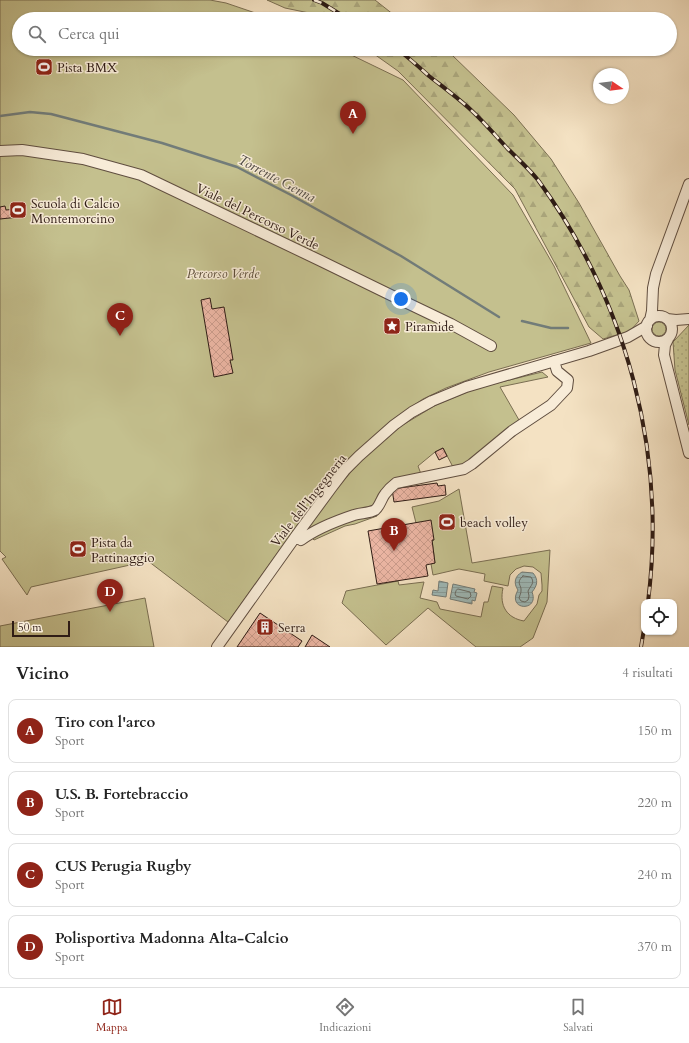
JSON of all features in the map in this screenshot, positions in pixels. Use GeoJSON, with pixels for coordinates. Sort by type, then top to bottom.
{"type":"FeatureCollection","features":[{"type":"Feature","properties":{"kind":"street","name":"Viale del Percorso Verde"},"geometry":{"type":"LineString","coordinates":[[0,151],[22,150],[83,159],[141,175],[451,324],[491,346]]}},
{"type":"Feature","properties":{"kind":"street"},"geometry":{"type":"LineString","coordinates":[[689,184],[656,274],[653,288],[652,311],[648,323],[647,333],[652,340],[659,345],[664,354],[689,453]]}},
{"type":"Feature","properties":{"kind":"street"},"geometry":{"type":"LineString","coordinates":[[653,300],[664,318],[671,324],[670,335],[665,345],[664,354]]}},
{"type":"Feature","properties":{"kind":"street"},"geometry":{"type":"LineString","coordinates":[[648,323],[657,316],[676,320],[689,319]]}},
{"type":"Feature","properties":{"kind":"street"},"geometry":{"type":"LineString","coordinates":[[652,340],[662,342],[689,319]]}},
{"type":"Feature","properties":{"kind":"street","name":"Viale dell'Ingegneria"},"geometry":{"type":"LineString","coordinates":[[217,647],[345,470],[380,437],[412,412],[432,401],[466,387],[589,351],[628,337],[648,323]]}},
{"type":"Feature","properties":{"kind":"street","name":"Viale dell'Ingegneria"},"geometry":{"type":"LineString","coordinates":[[628,337],[641,336],[652,340]]}},
{"type":"Feature","properties":{"kind":"street"},"geometry":{"type":"LineString","coordinates":[[296,536],[302,540],[314,531],[334,522],[356,514],[374,510],[379,506],[384,495],[396,483],[464,469],[472,464],[512,431],[551,405],[567,388],[568,380],[558,371],[554,361]]}},
{"type":"Feature","properties":{"kind":"green space","name":"Percorso Verde"},"geometry":{"type":"Polygon","coordinates":[[[0,0],[210,0],[226,3],[252,12],[12,12],[12,56],[353,56],[403,80],[513,195],[554,266],[591,343],[489,372],[446,388],[423,399],[392,420],[347,461],[312,505],[228,622],[148,561],[31,587],[27,595],[2,559],[6,557],[0,551],[0,0]]]}},
{"type":"Feature","properties":{"kind":"green space"},"geometry":{"type":"Polygon","coordinates":[[[267,0],[375,0],[390,12],[304,12],[285,8],[267,0]]]}},
{"type":"Feature","properties":{"kind":"green space"},"geometry":{"type":"Polygon","coordinates":[[[377,56],[453,56],[514,115],[551,159],[579,203],[629,290],[639,321],[630,331],[603,339],[589,327],[515,189],[398,71],[377,56]]]}},
{"type":"Feature","properties":{"kind":"green space"},"geometry":{"type":"Polygon","coordinates":[[[659,322],[664,324],[666,329],[664,334],[659,336],[654,334],[652,329],[654,324],[659,322]]]}},
{"type":"Feature","properties":{"kind":"green space"},"geometry":{"type":"Polygon","coordinates":[[[689,325],[689,425],[675,370],[673,342],[689,325]]]}},
{"type":"Feature","properties":{"kind":"green space"},"geometry":{"type":"Polygon","coordinates":[[[542,372],[548,377],[500,387],[519,420],[461,467],[453,467],[443,448],[435,452],[418,466],[421,474],[396,480],[375,506],[377,516],[345,526],[314,540],[305,531],[336,489],[364,457],[401,426],[436,405],[477,388],[542,372]]]}},
{"type":"Feature","properties":{"kind":"green space"},"geometry":{"type":"Polygon","coordinates":[[[459,489],[472,563],[550,550],[547,602],[533,638],[520,647],[476,647],[428,608],[386,645],[342,603],[346,591],[398,581],[399,585],[424,582],[420,598],[437,602],[440,609],[481,617],[484,602],[488,602],[492,586],[503,588],[503,606],[513,617],[524,621],[537,604],[539,595],[542,591],[541,573],[533,567],[524,566],[516,569],[510,575],[508,586],[484,581],[485,574],[459,569],[433,575],[431,564],[435,563],[432,540],[434,540],[416,523],[412,507],[439,501],[459,489]]]}},
{"type":"Feature","properties":{"kind":"green space"},"geometry":{"type":"Polygon","coordinates":[[[145,598],[154,647],[0,647],[0,626],[145,598]]]}},
{"type":"Feature","properties":{"kind":"water"},"geometry":{"type":"Polygon","coordinates":[[[522,572],[533,573],[537,581],[532,592],[532,603],[528,606],[519,605],[516,602],[515,597],[518,590],[516,580],[522,572]]]}},
{"type":"Feature","properties":{"kind":"water"},"geometry":{"type":"Polygon","coordinates":[[[439,581],[448,583],[446,597],[432,595],[433,590],[438,591],[439,581]]]}},
{"type":"Feature","properties":{"kind":"water"},"geometry":{"type":"Polygon","coordinates":[[[453,584],[475,589],[474,592],[477,593],[475,601],[472,600],[472,604],[450,599],[453,584]]]}},
{"type":"Feature","properties":{"kind":"building"},"geometry":{"type":"Polygon","coordinates":[[[5,206],[6,210],[18,209],[19,217],[0,219],[0,207],[5,206]]]}},
{"type":"Feature","properties":{"kind":"building"},"geometry":{"type":"Polygon","coordinates":[[[210,298],[212,309],[224,307],[233,360],[230,360],[233,373],[214,377],[201,300],[210,298]]]}},
{"type":"Feature","properties":{"kind":"building"},"geometry":{"type":"Polygon","coordinates":[[[443,448],[447,456],[439,460],[435,452],[443,448]]]}},
{"type":"Feature","properties":{"kind":"building"},"geometry":{"type":"Polygon","coordinates":[[[437,483],[438,486],[445,485],[446,495],[394,502],[392,489],[437,483]]]}},
{"type":"Feature","properties":{"kind":"building"},"geometry":{"type":"Polygon","coordinates":[[[431,520],[435,563],[426,565],[428,576],[377,584],[368,531],[431,520]]]}},
{"type":"Feature","properties":{"kind":"building","name":"Serra"},"geometry":{"type":"Polygon","coordinates":[[[260,613],[302,641],[298,647],[237,647],[260,613]]]}},
{"type":"Feature","properties":{"kind":"building","name":"Serra"},"geometry":{"type":"Polygon","coordinates":[[[312,635],[330,647],[305,647],[312,635]]]}},
{"type":"Feature","properties":{"kind":"waterway","name":"Torrente Genna"},"geometry":{"type":"LineString","coordinates":[[0,116],[30,112],[51,114],[162,143],[237,167],[401,256],[499,317]]}},
{"type":"Feature","properties":{"kind":"waterway","name":"Torrente Genna"},"geometry":{"type":"LineString","coordinates":[[522,321],[551,328],[568,328]]}},
{"type":"Feature","properties":{"kind":"railway"},"geometry":{"type":"LineString","coordinates":[[314,0],[337,12]]}},
{"type":"Feature","properties":{"kind":"railway"},"geometry":{"type":"LineString","coordinates":[[405,56],[471,110],[538,180],[569,227],[595,276],[617,328],[634,380],[645,435],[651,490],[652,546],[648,599]]}},
{"type":"Feature","properties":{"kind":"railway"},"geometry":{"type":"LineString","coordinates":[[641,647],[643,635]]}},
{"type":"Feature","properties":{"kind":"place","name":"Pista BMX"},"geometry":{"type":"Point","coordinates":[44,67]}},
{"type":"Feature","properties":{"kind":"place","name":"Tiro con l'arco"},"geometry":{"type":"Point","coordinates":[353,134]}},
{"type":"Feature","properties":{"kind":"place","name":"Scuola di Calcio Montemorcino"},"geometry":{"type":"Point","coordinates":[18,210]}},
{"type":"Feature","properties":{"kind":"place","name":"Piramide"},"geometry":{"type":"Point","coordinates":[392,326]}},
{"type":"Feature","properties":{"kind":"place","name":"CUS Perugia Rugby"},"geometry":{"type":"Point","coordinates":[120,336]}},
{"type":"Feature","properties":{"kind":"place","name":"beach volley"},"geometry":{"type":"Point","coordinates":[447,522]}},
{"type":"Feature","properties":{"kind":"place","name":"Pista da Pattinaggio"},"geometry":{"type":"Point","coordinates":[78,549]}},
{"type":"Feature","properties":{"kind":"place","name":"U.S. B. Fortebraccio"},"geometry":{"type":"Point","coordinates":[394,551]}},
{"type":"Feature","properties":{"kind":"place","name":"Polisportiva Madonna Alta-Calcio"},"geometry":{"type":"Point","coordinates":[110,612]}},
{"type":"Feature","properties":{"kind":"place","name":"Serra"},"geometry":{"type":"Point","coordinates":[265,627]}}]}
